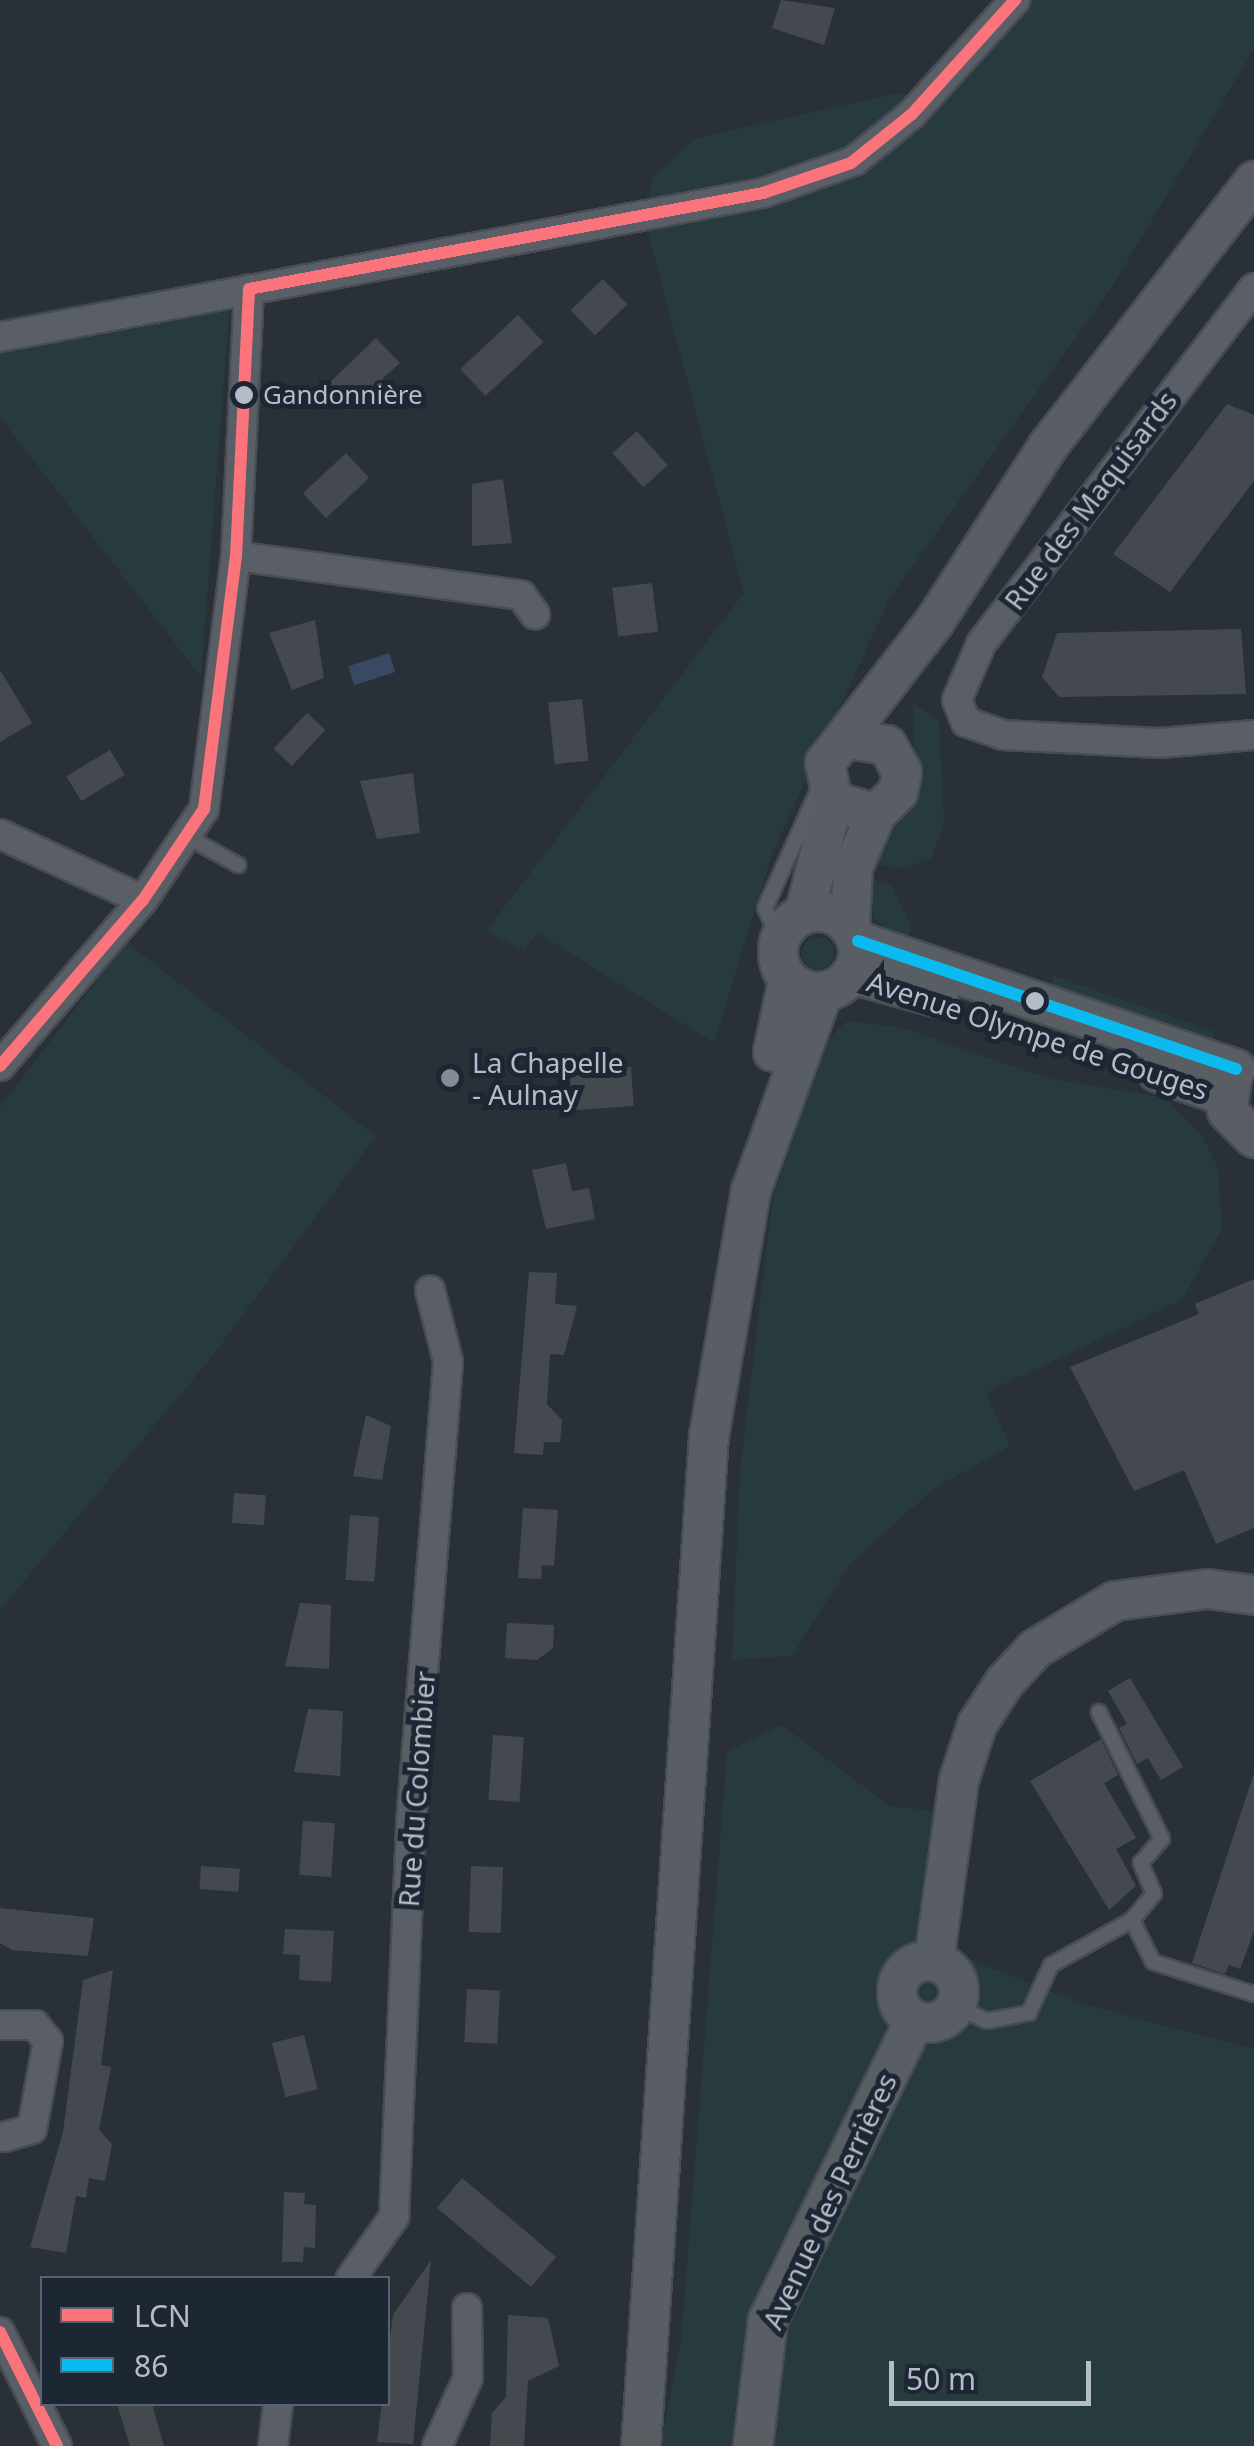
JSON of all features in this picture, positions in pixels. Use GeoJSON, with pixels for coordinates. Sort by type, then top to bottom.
{"type":"FeatureCollection","features":[{"type":"Feature","properties":{"kind":"main road"},"geometry":{"type":"LineString","coordinates":[[834,963],[792,925],[828,790],[848,738],[935,621],[1048,446],[1254,180]]}},
{"type":"Feature","properties":{"kind":"main road"},"geometry":{"type":"LineString","coordinates":[[642,2446],[718,1253],[834,963],[853,867],[876,814],[898,792],[900,704],[935,621]]}},
{"type":"Feature","properties":{"kind":"main road"},"geometry":{"type":"LineString","coordinates":[[848,738],[876,740],[896,757]]}},
{"type":"Feature","properties":{"kind":"main road"},"geometry":{"type":"LineString","coordinates":[[828,790],[876,814]]}},
{"type":"Feature","properties":{"kind":"main road","name":"Avenue Olympe de Gouges"},"geometry":{"type":"LineString","coordinates":[[792,925],[834,963],[1238,1073]]}},
{"type":"Feature","properties":{"kind":"main road"},"geometry":{"type":"LineString","coordinates":[[1238,1073],[1234,1124],[1254,1138]]}},
{"type":"Feature","properties":{"kind":"main road"},"geometry":{"type":"LineString","coordinates":[[934,1962],[959,1780],[977,1724],[1004,1683],[1035,1649],[1115,1601],[1208,1589],[1254,1595]]}},
{"type":"Feature","properties":{"kind":"main road"},"geometry":{"type":"LineString","coordinates":[[934,1962],[956,1978],[955,2006],[933,2022],[915,2020],[897,1997],[900,1978],[934,1962]]}},
{"type":"Feature","properties":{"kind":"main road","name":"Avenue des Perrières"},"geometry":{"type":"LineString","coordinates":[[753,2446],[768,2320],[915,2020]]}},
{"type":"Feature","properties":{"kind":"street"},"geometry":{"type":"LineString","coordinates":[[0,338],[763,194],[850,163],[912,114],[1015,0]]}},
{"type":"Feature","properties":{"kind":"street","name":"Rue des Maquisards"},"geometry":{"type":"LineString","coordinates":[[1254,288],[981,644],[957,700],[966,722],[1082,742],[1254,735]]}},
{"type":"Feature","properties":{"kind":"street"},"geometry":{"type":"LineString","coordinates":[[0,1066],[143,900],[204,809],[236,556],[250,290]]}},
{"type":"Feature","properties":{"kind":"street"},"geometry":{"type":"LineString","coordinates":[[236,556],[521,595],[535,614]]}},
{"type":"Feature","properties":{"kind":"street"},"geometry":{"type":"LineString","coordinates":[[0,834],[143,900]]}},
{"type":"Feature","properties":{"kind":"street","name":"Rue du Colombier"},"geometry":{"type":"LineString","coordinates":[[352,2276],[394,2216],[411,1823],[448,1360],[430,1290]]}},
{"type":"Feature","properties":{"kind":"street"},"geometry":{"type":"LineString","coordinates":[[0,2026],[35,2025],[48,2040],[32,2128],[1,2143]]}},
{"type":"Feature","properties":{"kind":"street"},"geometry":{"type":"LineString","coordinates":[[438,2446],[468,2378],[467,2308]]}},
{"type":"Feature","properties":{"kind":"street"},"geometry":{"type":"LineString","coordinates":[[0,2332],[57,2446]]}},
{"type":"Feature","properties":{"kind":"street"},"geometry":{"type":"LineString","coordinates":[[274,2446],[278,2406]]}},
{"type":"Feature","properties":{"kind":"lane"},"geometry":{"type":"LineString","coordinates":[[186,836],[238,865]]}},
{"type":"Feature","properties":{"kind":"lane"},"geometry":{"type":"LineString","coordinates":[[955,2006],[987,2021],[1029,2014],[1051,1965],[1132,1920],[1154,1894],[1141,1863],[1162,1838],[1098,1712]]}},
{"type":"Feature","properties":{"kind":"lane"},"geometry":{"type":"LineString","coordinates":[[1132,1920],[1153,1962],[1254,1994]]}},
{"type":"Feature","properties":{"kind":"green space"},"geometry":{"type":"Polygon","coordinates":[[[1031,0],[1254,0],[1254,49],[1113,285],[890,598],[772,854],[714,1043],[538,933],[524,950],[486,931],[744,593],[648,233],[651,179],[696,138],[898,93],[936,101],[1031,0]]]}},
{"type":"Feature","properties":{"kind":"green space"},"geometry":{"type":"Polygon","coordinates":[[[232,276],[201,677],[0,417],[0,318],[232,276]]]}},
{"type":"Feature","properties":{"kind":"green space"},"geometry":{"type":"Polygon","coordinates":[[[913,702],[939,722],[944,824],[931,858],[902,869],[871,863],[915,799],[913,702]]]}},
{"type":"Feature","properties":{"kind":"green space"},"geometry":{"type":"Polygon","coordinates":[[[869,879],[890,884],[912,927],[906,942],[873,918],[869,879]]]}},
{"type":"Feature","properties":{"kind":"green space"},"geometry":{"type":"Polygon","coordinates":[[[818,937],[829,942],[834,953],[829,964],[818,969],[807,964],[802,953],[807,942],[818,937]]]}},
{"type":"Feature","properties":{"kind":"green space"},"geometry":{"type":"Polygon","coordinates":[[[126,942],[376,1136],[210,1359],[0,1610],[0,1107],[126,942]]]}},
{"type":"Feature","properties":{"kind":"green space"},"geometry":{"type":"Polygon","coordinates":[[[1054,976],[1215,1031],[1208,1050],[1047,995],[1054,976]]]}},
{"type":"Feature","properties":{"kind":"green space"},"geometry":{"type":"Polygon","coordinates":[[[847,1021],[900,1027],[1047,1078],[1166,1098],[1204,1138],[1218,1169],[1222,1229],[1182,1300],[986,1393],[1010,1446],[933,1489],[850,1564],[792,1656],[732,1660],[740,1471],[772,1202],[825,1042],[847,1021]]]}},
{"type":"Feature","properties":{"kind":"green space"},"geometry":{"type":"Polygon","coordinates":[[[782,1725],[889,1806],[944,1812],[926,1942],[1083,2004],[1254,2049],[1254,2446],[660,2446],[681,2341],[727,1752],[782,1725]]]}},
{"type":"Feature","properties":{"kind":"water"},"geometry":{"type":"Polygon","coordinates":[[[389,653],[395,672],[354,685],[348,666],[389,653]]]}},
{"type":"Feature","properties":{"kind":"building"},"geometry":{"type":"Polygon","coordinates":[[[781,0],[835,8],[824,45],[772,28],[781,0]]]}},
{"type":"Feature","properties":{"kind":"building"},"geometry":{"type":"Polygon","coordinates":[[[603,279],[627,304],[595,335],[571,310],[603,279]]]}},
{"type":"Feature","properties":{"kind":"building"},"geometry":{"type":"Polygon","coordinates":[[[518,315],[543,342],[485,396],[460,369],[518,315]]]}},
{"type":"Feature","properties":{"kind":"building"},"geometry":{"type":"Polygon","coordinates":[[[376,338],[400,363],[382,379],[390,388],[349,410],[327,385],[376,338]]]}},
{"type":"Feature","properties":{"kind":"building"},"geometry":{"type":"Polygon","coordinates":[[[1227,404],[1254,415],[1254,481],[1170,592],[1113,554],[1227,404]]]}},
{"type":"Feature","properties":{"kind":"building"},"geometry":{"type":"Polygon","coordinates":[[[637,431],[668,465],[643,487],[612,453],[637,431]]]}},
{"type":"Feature","properties":{"kind":"building"},"geometry":{"type":"Polygon","coordinates":[[[346,453],[369,478],[326,518],[303,493],[346,453]]]}},
{"type":"Feature","properties":{"kind":"building"},"geometry":{"type":"Polygon","coordinates":[[[503,479],[512,543],[472,546],[472,484],[503,479]]]}},
{"type":"Feature","properties":{"kind":"building"},"geometry":{"type":"Polygon","coordinates":[[[652,583],[658,632],[618,637],[612,588],[652,583]]]}},
{"type":"Feature","properties":{"kind":"building"},"geometry":{"type":"Polygon","coordinates":[[[315,620],[324,678],[292,690],[269,633],[315,620]]]}},
{"type":"Feature","properties":{"kind":"building"},"geometry":{"type":"Polygon","coordinates":[[[1241,629],[1246,694],[1059,697],[1042,677],[1057,633],[1241,629]]]}},
{"type":"Feature","properties":{"kind":"building"},"geometry":{"type":"Polygon","coordinates":[[[0,670],[32,723],[0,742],[0,670]]]}},
{"type":"Feature","properties":{"kind":"building"},"geometry":{"type":"Polygon","coordinates":[[[582,699],[588,761],[555,764],[548,703],[582,699]]]}},
{"type":"Feature","properties":{"kind":"building"},"geometry":{"type":"Polygon","coordinates":[[[307,713],[325,730],[292,766],[274,749],[307,713]]]}},
{"type":"Feature","properties":{"kind":"building"},"geometry":{"type":"Polygon","coordinates":[[[110,750],[125,775],[81,801],[66,776],[110,750]]]}},
{"type":"Feature","properties":{"kind":"building"},"geometry":{"type":"Polygon","coordinates":[[[413,773],[420,833],[377,839],[360,781],[413,773]]]}},
{"type":"Feature","properties":{"kind":"building"},"geometry":{"type":"Polygon","coordinates":[[[631,1067],[634,1106],[572,1110],[569,1071],[631,1067]]]}},
{"type":"Feature","properties":{"kind":"building"},"geometry":{"type":"Polygon","coordinates":[[[566,1163],[572,1191],[589,1188],[595,1219],[546,1229],[532,1170],[566,1163]]]}},
{"type":"Feature","properties":{"kind":"building"},"geometry":{"type":"Polygon","coordinates":[[[529,1272],[557,1273],[555,1304],[577,1306],[564,1355],[550,1354],[547,1404],[562,1420],[560,1442],[544,1442],[543,1455],[514,1453],[529,1272]]]}},
{"type":"Feature","properties":{"kind":"building"},"geometry":{"type":"Polygon","coordinates":[[[1254,1279],[1254,1528],[1216,1544],[1184,1470],[1134,1491],[1070,1367],[1199,1314],[1195,1304],[1254,1279]]]}},
{"type":"Feature","properties":{"kind":"building"},"geometry":{"type":"Polygon","coordinates":[[[366,1415],[391,1426],[382,1480],[353,1476],[366,1415]]]}},
{"type":"Feature","properties":{"kind":"building"},"geometry":{"type":"Polygon","coordinates":[[[234,1493],[266,1495],[264,1525],[232,1523],[234,1493]]]}},
{"type":"Feature","properties":{"kind":"building"},"geometry":{"type":"Polygon","coordinates":[[[523,1508],[558,1510],[554,1566],[542,1565],[541,1579],[518,1578],[523,1508]]]}},
{"type":"Feature","properties":{"kind":"building"},"geometry":{"type":"Polygon","coordinates":[[[350,1515],[379,1517],[374,1582],[345,1580],[350,1515]]]}},
{"type":"Feature","properties":{"kind":"building"},"geometry":{"type":"Polygon","coordinates":[[[300,1603],[331,1605],[329,1669],[285,1666],[300,1603]]]}},
{"type":"Feature","properties":{"kind":"building"},"geometry":{"type":"Polygon","coordinates":[[[507,1623],[554,1625],[553,1648],[537,1660],[505,1658],[507,1623]]]}},
{"type":"Feature","properties":{"kind":"building"},"geometry":{"type":"Polygon","coordinates":[[[1130,1678],[1183,1767],[1161,1780],[1148,1758],[1137,1764],[1119,1728],[1127,1724],[1108,1691],[1130,1678]]]}},
{"type":"Feature","properties":{"kind":"building"},"geometry":{"type":"Polygon","coordinates":[[[308,1709],[343,1711],[340,1776],[294,1772],[308,1709]]]}},
{"type":"Feature","properties":{"kind":"building"},"geometry":{"type":"Polygon","coordinates":[[[493,1735],[524,1737],[519,1802],[488,1800],[493,1735]]]}},
{"type":"Feature","properties":{"kind":"building"},"geometry":{"type":"Polygon","coordinates":[[[1101,1739],[1118,1775],[1104,1783],[1136,1838],[1116,1849],[1136,1886],[1109,1910],[1030,1781],[1101,1739]]]}},
{"type":"Feature","properties":{"kind":"building"},"geometry":{"type":"Polygon","coordinates":[[[1254,1773],[1254,1931],[1240,1969],[1229,1965],[1225,1974],[1192,1963],[1254,1773]]]}},
{"type":"Feature","properties":{"kind":"building"},"geometry":{"type":"Polygon","coordinates":[[[303,1821],[335,1823],[331,1877],[299,1875],[303,1821]]]}},
{"type":"Feature","properties":{"kind":"building"},"geometry":{"type":"Polygon","coordinates":[[[201,1866],[240,1869],[238,1892],[199,1889],[201,1866]]]}},
{"type":"Feature","properties":{"kind":"building"},"geometry":{"type":"Polygon","coordinates":[[[471,1866],[503,1867],[501,1933],[469,1932],[471,1866]]]}},
{"type":"Feature","properties":{"kind":"building"},"geometry":{"type":"Polygon","coordinates":[[[0,1908],[94,1918],[88,1956],[12,1950],[0,1943],[0,1908]]]}},
{"type":"Feature","properties":{"kind":"building"},"geometry":{"type":"Polygon","coordinates":[[[285,1929],[334,1931],[331,1982],[299,1980],[300,1955],[283,1954],[285,1929]]]}},
{"type":"Feature","properties":{"kind":"building"},"geometry":{"type":"Polygon","coordinates":[[[113,1970],[101,2065],[111,2067],[99,2130],[112,2144],[105,2181],[89,2178],[86,2198],[76,2196],[66,2253],[30,2247],[63,2132],[83,1980],[113,1970]]]}},
{"type":"Feature","properties":{"kind":"building"},"geometry":{"type":"Polygon","coordinates":[[[467,1989],[500,1991],[497,2044],[464,2042],[467,1989]]]}},
{"type":"Feature","properties":{"kind":"building"},"geometry":{"type":"Polygon","coordinates":[[[304,2035],[318,2089],[286,2097],[272,2043],[304,2035]]]}},
{"type":"Feature","properties":{"kind":"building"},"geometry":{"type":"Polygon","coordinates":[[[462,2178],[556,2257],[531,2287],[437,2208],[462,2178]]]}},
{"type":"Feature","properties":{"kind":"building"},"geometry":{"type":"Polygon","coordinates":[[[284,2192],[305,2193],[304,2204],[316,2205],[315,2248],[304,2247],[303,2262],[282,2262],[284,2192]]]}},
{"type":"Feature","properties":{"kind":"building"},"geometry":{"type":"Polygon","coordinates":[[[431,2260],[413,2444],[377,2442],[382,2406],[390,2406],[393,2315],[431,2260]]]}},
{"type":"Feature","properties":{"kind":"building"},"geometry":{"type":"Polygon","coordinates":[[[508,2315],[548,2318],[559,2366],[528,2381],[524,2446],[490,2446],[492,2413],[506,2397],[508,2315]]]}},
{"type":"Feature","properties":{"kind":"building"},"geometry":{"type":"Polygon","coordinates":[[[118,2406],[153,2406],[164,2446],[130,2446],[118,2406]]]}},
{"type":"Feature","properties":{"kind":"transit line","name":"LCN"},"geometry":{"type":"LineString","coordinates":[[249,289],[763,193],[851,163],[912,114],[1015,0]]}},
{"type":"Feature","properties":{"kind":"transit line","name":"LCN"},"geometry":{"type":"LineString","coordinates":[[0,1066],[143,900],[204,809],[236,556],[249,289]]}},
{"type":"Feature","properties":{"kind":"transit line","name":"86"},"geometry":{"type":"LineString","coordinates":[[858,941],[1236,1069]]}},
{"type":"Feature","properties":{"kind":"transit line","name":"LCN"},"geometry":{"type":"LineString","coordinates":[[0,2332],[57,2446]]}},
{"type":"Feature","properties":{"kind":"place","name":"Gandonnière"},"geometry":{"type":"Point","coordinates":[244,395]}},
{"type":"Feature","properties":{"kind":"place","name":"La Chapelle - Aulnay"},"geometry":{"type":"Point","coordinates":[450,1078]}}]}
